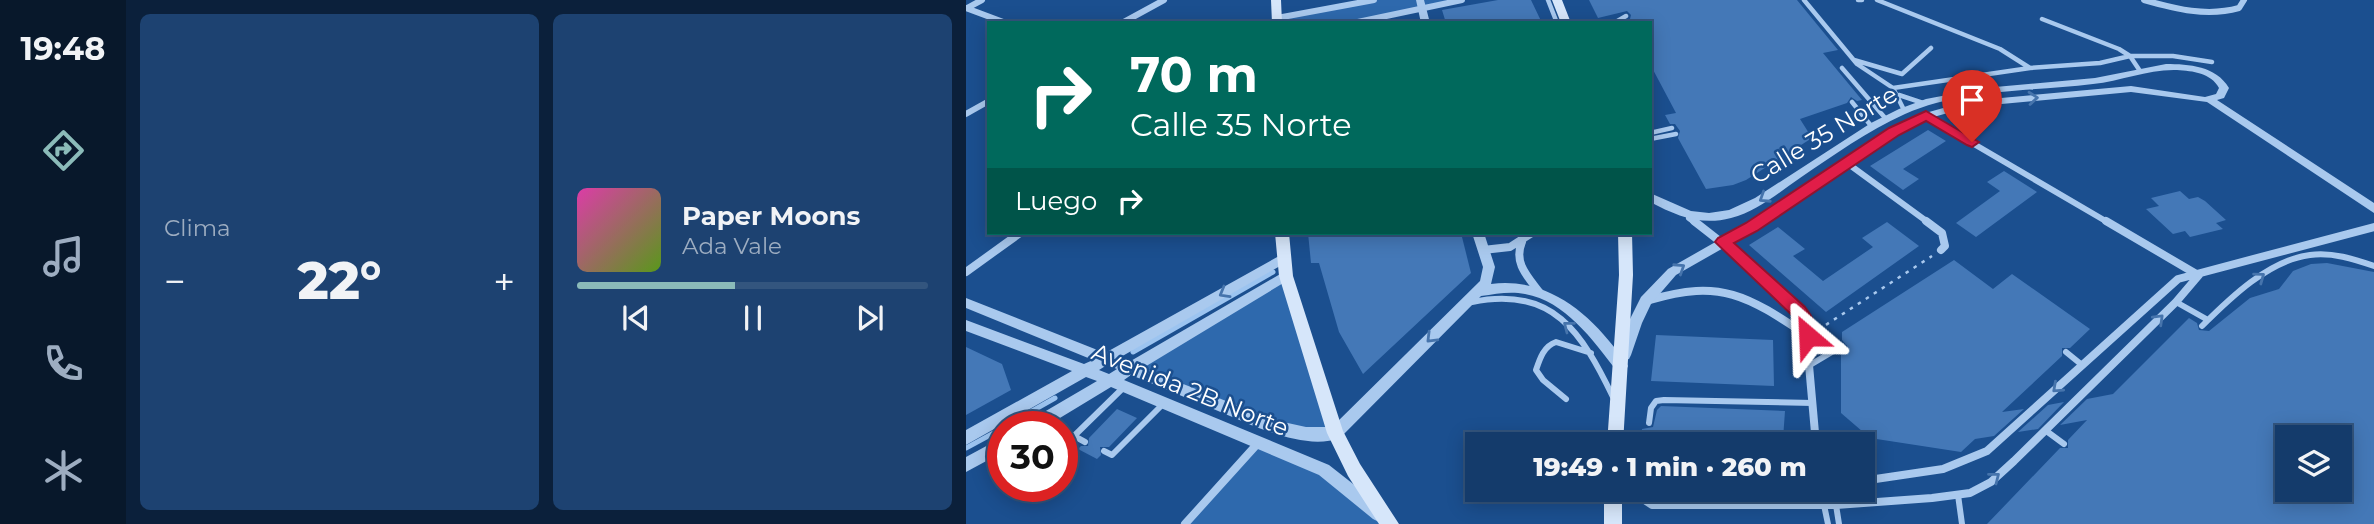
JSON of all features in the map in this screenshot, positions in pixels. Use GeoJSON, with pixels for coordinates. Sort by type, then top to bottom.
{"type":"FeatureCollection","features":[{"type":"Feature","properties":{"kind":"main road"},"geometry":{"type":"LineString","coordinates":[[1276,0],[1277,21]]}},
{"type":"Feature","properties":{"kind":"main road"},"geometry":{"type":"LineString","coordinates":[[1557,0],[1565,21]]}},
{"type":"Feature","properties":{"kind":"main road"},"geometry":{"type":"LineString","coordinates":[[1282,235],[1286,276],[1335,433],[1387,521]]}},
{"type":"Feature","properties":{"kind":"main road"},"geometry":{"type":"LineString","coordinates":[[1615,432],[1621,366],[1625,235]]}},
{"type":"Feature","properties":{"kind":"main road"},"geometry":{"type":"LineString","coordinates":[[1613,502],[1613,524]]}},
{"type":"Feature","properties":{"kind":"street"},"geometry":{"type":"LineString","coordinates":[[966,8],[982,0]]}},
{"type":"Feature","properties":{"kind":"street"},"geometry":{"type":"LineString","coordinates":[[1126,21],[1164,0]]}},
{"type":"Feature","properties":{"kind":"street"},"geometry":{"type":"LineString","coordinates":[[1277,21],[1374,0]]}},
{"type":"Feature","properties":{"kind":"street"},"geometry":{"type":"LineString","coordinates":[[1360,21],[1421,4],[1462,0]]}},
{"type":"Feature","properties":{"kind":"street"},"geometry":{"type":"LineString","coordinates":[[2144,0],[2215,12],[2239,8],[2244,0]]}},
{"type":"Feature","properties":{"kind":"street"},"geometry":{"type":"LineString","coordinates":[[1421,4],[1425,21]]}},
{"type":"Feature","properties":{"kind":"street"},"geometry":{"type":"LineString","coordinates":[[966,8],[1001,21]]}},
{"type":"Feature","properties":{"kind":"street","name":"Calle 35 Norte"},"geometry":{"type":"LineString","coordinates":[[1621,366],[1634,323],[1646,301],[1672,272],[1751,227],[1894,131],[1926,116],[1968,104],[2131,89],[2179,98],[2209,99],[2220,96],[2224,88],[2217,77],[2175,66],[2140,71],[2122,77],[1960,94],[1923,103],[1886,119],[1745,208],[1719,216],[1689,218]]}},
{"type":"Feature","properties":{"kind":"street"},"geometry":{"type":"LineString","coordinates":[[2209,99],[2374,209]]}},
{"type":"Feature","properties":{"kind":"street"},"geometry":{"type":"LineString","coordinates":[[966,114],[987,102]]}},
{"type":"Feature","properties":{"kind":"street"},"geometry":{"type":"LineString","coordinates":[[1926,116],[2199,275]]}},
{"type":"Feature","properties":{"kind":"street"},"geometry":{"type":"LineString","coordinates":[[1847,163],[1942,233],[1945,246],[1941,250]]}},
{"type":"Feature","properties":{"kind":"street"},"geometry":{"type":"LineString","coordinates":[[1652,198],[1689,218],[1723,242],[1805,320],[1815,432]]}},
{"type":"Feature","properties":{"kind":"street"},"geometry":{"type":"LineString","coordinates":[[1875,480],[1941,471],[1966,464],[1987,451],[2178,279],[2374,227]]}},
{"type":"Feature","properties":{"kind":"street"},"geometry":{"type":"LineString","coordinates":[[966,272],[1017,235]]}},
{"type":"Feature","properties":{"kind":"street"},"geometry":{"type":"LineString","coordinates":[[1335,433],[1486,283],[1489,272],[1479,235]]}},
{"type":"Feature","properties":{"kind":"street"},"geometry":{"type":"LineString","coordinates":[[1483,250],[1501,250],[1522,242],[1530,235]]}},
{"type":"Feature","properties":{"kind":"street"},"geometry":{"type":"LineString","coordinates":[[1522,242],[1518,250],[1518,260],[1540,293]]}},
{"type":"Feature","properties":{"kind":"street"},"geometry":{"type":"LineString","coordinates":[[966,438],[1283,258]]}},
{"type":"Feature","properties":{"kind":"street"},"geometry":{"type":"LineString","coordinates":[[1648,502],[1652,505],[1836,505],[1970,493],[1991,482],[2176,302],[2199,275]]}},
{"type":"Feature","properties":{"kind":"street"},"geometry":{"type":"LineString","coordinates":[[1067,411],[1119,384],[1132,369],[1286,276]]}},
{"type":"Feature","properties":{"kind":"street"},"geometry":{"type":"LineString","coordinates":[[1480,291],[1507,288],[1540,293],[1563,303],[1581,317],[1621,366]]}},
{"type":"Feature","properties":{"kind":"street"},"geometry":{"type":"LineString","coordinates":[[1646,301],[1694,288],[1717,289],[1760,304],[1808,336]]}},
{"type":"Feature","properties":{"kind":"street","name":"Avenida 2B Norte"},"geometry":{"type":"LineString","coordinates":[[966,303],[1273,426],[1306,434],[1335,433]]}},
{"type":"Feature","properties":{"kind":"street","name":"Avenida 2B Norte"},"geometry":{"type":"LineString","coordinates":[[966,325],[1165,402],[1324,470],[1387,521]]}},
{"type":"Feature","properties":{"kind":"street"},"geometry":{"type":"LineString","coordinates":[[1185,524],[1259,442]]}},
{"type":"Feature","properties":{"kind":"street"},"geometry":{"type":"LineString","coordinates":[[966,465],[987,453]]}},
{"type":"Feature","properties":{"kind":"street"},"geometry":{"type":"LineString","coordinates":[[1875,478],[1880,479]]}},
{"type":"Feature","properties":{"kind":"lane"},"geometry":{"type":"LineString","coordinates":[[1548,0],[1556,21]]}},
{"type":"Feature","properties":{"kind":"lane"},"geometry":{"type":"LineString","coordinates":[[1804,0],[1853,60],[1893,88],[1899,95],[1904,110]]}},
{"type":"Feature","properties":{"kind":"lane"},"geometry":{"type":"LineString","coordinates":[[1877,0],[2000,50],[2023,61],[2030,68]]}},
{"type":"Feature","properties":{"kind":"lane"},"geometry":{"type":"LineString","coordinates":[[1617,21],[1626,16]]}},
{"type":"Feature","properties":{"kind":"lane"},"geometry":{"type":"LineString","coordinates":[[2042,19],[2110,44],[2130,56],[2140,71]]}},
{"type":"Feature","properties":{"kind":"lane"},"geometry":{"type":"LineString","coordinates":[[1853,60],[1864,60],[1889,73],[1902,74],[1931,48]]}},
{"type":"Feature","properties":{"kind":"lane"},"geometry":{"type":"LineString","coordinates":[[1893,88],[2030,68],[2100,63],[2130,56],[2173,56],[2213,62]]}},
{"type":"Feature","properties":{"kind":"lane"},"geometry":{"type":"LineString","coordinates":[[1842,68],[1886,119]]}},
{"type":"Feature","properties":{"kind":"lane"},"geometry":{"type":"LineString","coordinates":[[1899,95],[1923,103]]}},
{"type":"Feature","properties":{"kind":"lane"},"geometry":{"type":"LineString","coordinates":[[1852,102],[1872,127]]}},
{"type":"Feature","properties":{"kind":"lane"},"geometry":{"type":"LineString","coordinates":[[1652,133],[1674,131],[1652,138]]}},
{"type":"Feature","properties":{"kind":"lane"},"geometry":{"type":"LineString","coordinates":[[2202,326],[2232,296],[2286,260],[2323,253],[2374,266]]}},
{"type":"Feature","properties":{"kind":"lane"},"geometry":{"type":"LineString","coordinates":[[1465,304],[1486,298],[1510,298],[1538,305],[1569,325],[1584,341],[1616,403]]}},
{"type":"Feature","properties":{"kind":"lane"},"geometry":{"type":"LineString","coordinates":[[2176,302],[2208,320]]}},
{"type":"Feature","properties":{"kind":"lane"},"geometry":{"type":"LineString","coordinates":[[1566,399],[1543,380],[1536,370],[1542,351],[1548,344],[1561,340],[1591,353]]}},
{"type":"Feature","properties":{"kind":"lane"},"geometry":{"type":"LineString","coordinates":[[1810,365],[1842,346]]}},
{"type":"Feature","properties":{"kind":"lane"},"geometry":{"type":"LineString","coordinates":[[2066,352],[2082,365]]}},
{"type":"Feature","properties":{"kind":"lane"},"geometry":{"type":"LineString","coordinates":[[1078,431],[1119,384]]}},
{"type":"Feature","properties":{"kind":"lane"},"geometry":{"type":"LineString","coordinates":[[1649,423],[1651,408],[1656,401],[1664,400],[1813,403]]}},
{"type":"Feature","properties":{"kind":"lane"},"geometry":{"type":"LineString","coordinates":[[1104,452],[1111,455],[1165,402]]}},
{"type":"Feature","properties":{"kind":"lane"},"geometry":{"type":"LineString","coordinates":[[2045,430],[2064,444]]}},
{"type":"Feature","properties":{"kind":"lane"},"geometry":{"type":"LineString","coordinates":[[1078,438],[1085,442]]}},
{"type":"Feature","properties":{"kind":"lane"},"geometry":{"type":"LineString","coordinates":[[1958,495],[1962,524]]}},
{"type":"Feature","properties":{"kind":"lane"},"geometry":{"type":"LineString","coordinates":[[1824,505],[1828,524]]}},
{"type":"Feature","properties":{"kind":"lane"},"geometry":{"type":"LineString","coordinates":[[1836,505],[1839,524]]}},
{"type":"Feature","properties":{"kind":"path"},"geometry":{"type":"LineString","coordinates":[[1808,336],[1941,250]]}},
{"type":"Feature","properties":{"kind":"shaded area"},"geometry":{"type":"Polygon","coordinates":[[[1374,0],[1462,0],[1362,21],[1277,21],[1277,18],[1374,0]]]}},
{"type":"Feature","properties":{"kind":"shaded area"},"geometry":{"type":"Polygon","coordinates":[[[1286,276],[1335,433],[1306,434],[1132,369],[1286,276]]]}},
{"type":"Feature","properties":{"kind":"shaded area"},"geometry":{"type":"Polygon","coordinates":[[[1259,442],[1324,470],[1390,524],[1185,524],[1259,442]]]}},
{"type":"Feature","properties":{"kind":"building"},"geometry":{"type":"Polygon","coordinates":[[[1498,0],[1531,0],[1541,21],[1445,21],[1442,10],[1498,0]]]}},
{"type":"Feature","properties":{"kind":"building"},"geometry":{"type":"Polygon","coordinates":[[[1589,0],[1797,0],[1838,50],[1823,53],[1862,100],[1857,101],[1851,97],[1847,103],[1800,119],[1812,138],[1746,180],[1706,189],[1678,138],[1680,131],[1675,124],[1670,124],[1665,115],[1676,113],[1652,68],[1652,21],[1630,21],[1631,15],[1627,11],[1598,18],[1589,0]]]}},
{"type":"Feature","properties":{"kind":"building"},"geometry":{"type":"Polygon","coordinates":[[[1928,130],[1946,141],[1903,169],[1919,179],[1903,190],[1870,166],[1928,130]]]}},
{"type":"Feature","properties":{"kind":"building"},"geometry":{"type":"Polygon","coordinates":[[[2004,171],[2037,192],[1976,237],[1956,223],[2000,191],[1987,182],[2004,171]]]}},
{"type":"Feature","properties":{"kind":"building"},"geometry":{"type":"Polygon","coordinates":[[[2180,191],[2189,199],[2198,197],[2205,201],[2226,220],[2216,223],[2223,229],[2190,237],[2185,231],[2173,234],[2146,209],[2159,206],[2151,198],[2180,191]]]}},
{"type":"Feature","properties":{"kind":"building"},"geometry":{"type":"Polygon","coordinates":[[[1887,222],[1919,246],[1826,312],[1749,245],[1778,227],[1805,249],[1793,256],[1823,281],[1873,247],[1862,238],[1887,222]]]}},
{"type":"Feature","properties":{"kind":"building"},"geometry":{"type":"Polygon","coordinates":[[[1308,235],[1462,235],[1471,273],[1363,374],[1339,332],[1319,263],[1311,263],[1308,235]]]}},
{"type":"Feature","properties":{"kind":"building"},"geometry":{"type":"Polygon","coordinates":[[[1954,260],[1993,289],[2012,274],[2090,329],[2070,348],[2062,348],[2062,356],[2002,412],[2024,409],[1994,436],[1975,439],[1961,452],[1875,439],[1875,432],[1863,432],[1841,413],[1841,353],[1848,347],[1842,340],[1842,332],[1954,260]]]}},
{"type":"Feature","properties":{"kind":"building"},"geometry":{"type":"Polygon","coordinates":[[[2327,263],[2374,272],[2374,524],[1987,524],[2060,448],[2068,448],[2068,440],[2087,420],[2060,425],[2087,399],[2113,394],[2189,318],[2197,323],[2199,330],[2209,331],[2250,298],[2279,289],[2293,271],[2311,264],[2327,263]]]}},
{"type":"Feature","properties":{"kind":"building"},"geometry":{"type":"Polygon","coordinates":[[[1656,335],[1773,340],[1774,386],[1651,381],[1656,335]]]}},
{"type":"Feature","properties":{"kind":"building"},"geometry":{"type":"Polygon","coordinates":[[[966,347],[1002,364],[1011,390],[966,415],[966,347]]]}},
{"type":"Feature","properties":{"kind":"building"},"geometry":{"type":"Polygon","coordinates":[[[2064,402],[2038,429],[2018,432],[2048,405],[2064,402]]]}},
{"type":"Feature","properties":{"kind":"building"},"geometry":{"type":"Polygon","coordinates":[[[1661,406],[1785,411],[1784,432],[1642,432],[1642,429],[1653,427],[1657,410],[1661,406]]]}},
{"type":"Feature","properties":{"kind":"building"},"geometry":{"type":"Polygon","coordinates":[[[1117,409],[1137,418],[1109,447],[1100,447],[1101,455],[1097,459],[1078,449],[1088,446],[1089,438],[1117,409]]]}},
{"type":"Feature","properties":{"kind":"waterway"},"geometry":{"type":"LineString","coordinates":[[1133,352],[1273,272]]}},
{"type":"Feature","properties":{"kind":"waterway"},"geometry":{"type":"LineString","coordinates":[[1032,411],[1055,398]]}},
{"type":"Feature","properties":{"kind":"waterway"},"geometry":{"type":"LineString","coordinates":[[966,448],[987,437]]}},
{"type":"Feature","properties":{"kind":"route"},"geometry":{"type":"LineString","coordinates":[[1808,336],[1805,320],[1792,304],[1723,242],[1751,227],[1894,131],[1926,116],[1972,142]]}}]}
